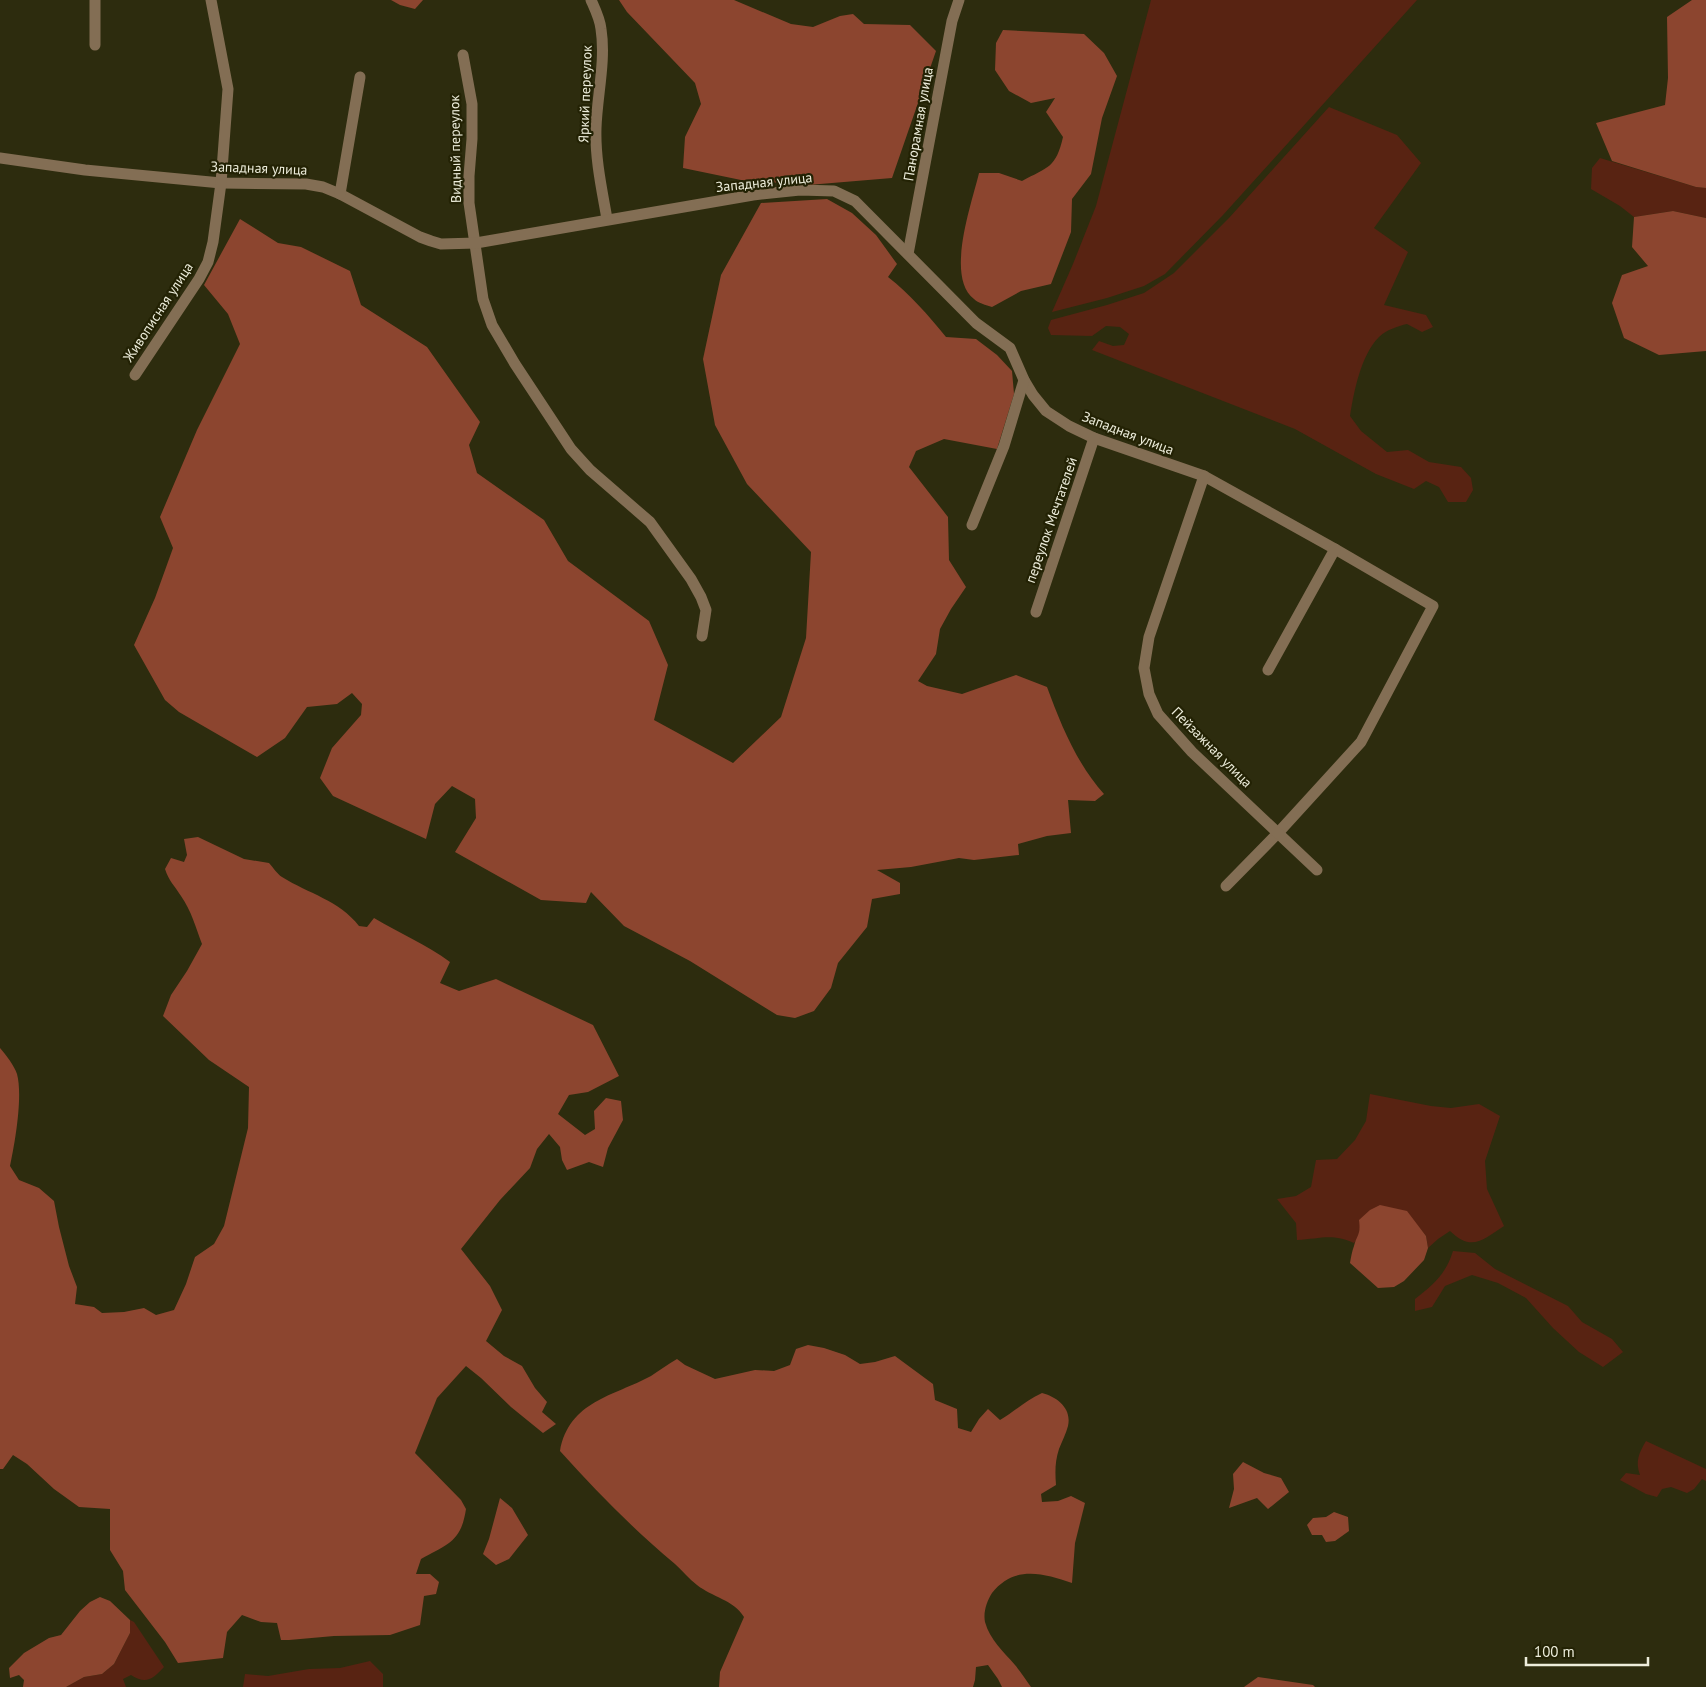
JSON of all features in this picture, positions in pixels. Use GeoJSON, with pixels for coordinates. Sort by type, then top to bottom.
{"type":"FeatureCollection","features":[{"type":"Feature","properties":{"kind":"street"},"geometry":{"type":"LineString","coordinates":[[95,0],[95,45]]}},
{"type":"Feature","properties":{"kind":"street","name":"Живописная улица"},"geometry":{"type":"LineString","coordinates":[[135,375],[199,279],[208,262],[213,242],[221,183],[228,89],[211,0]]}},
{"type":"Feature","properties":{"kind":"street","name":"Яркий переулок"},"geometry":{"type":"LineString","coordinates":[[591,0],[601,28],[602,45],[596,130],[598,166],[607,220]]}},
{"type":"Feature","properties":{"kind":"street","name":"Панорамная улица"},"geometry":{"type":"LineString","coordinates":[[908,254],[952,21],[959,0]]}},
{"type":"Feature","properties":{"kind":"street","name":"Видный переулок"},"geometry":{"type":"LineString","coordinates":[[463,55],[472,104],[469,188],[483,299],[492,324],[515,364],[571,449],[590,470],[650,522],[681,565],[705,605],[706,617],[702,636]]}},
{"type":"Feature","properties":{"kind":"street"},"geometry":{"type":"LineString","coordinates":[[340,194],[360,77]]}},
{"type":"Feature","properties":{"kind":"street","name":"Западная улица"},"geometry":{"type":"LineString","coordinates":[[0,158],[85,170],[221,183],[306,184],[323,187],[340,194],[420,237],[441,244],[476,243],[753,195],[800,190],[834,192],[855,201],[976,322],[1010,348],[1024,380],[1033,394],[1046,410],[1068,426],[1094,438],[1204,476],[1335,548],[1433,606],[1361,742],[1278,834]]}},
{"type":"Feature","properties":{"kind":"street"},"geometry":{"type":"LineString","coordinates":[[972,525],[1004,446],[1024,380]]}},
{"type":"Feature","properties":{"kind":"street","name":"переулок Мечтателей"},"geometry":{"type":"LineString","coordinates":[[1036,612],[1094,438]]}},
{"type":"Feature","properties":{"kind":"street","name":"Пейзажная улица"},"geometry":{"type":"LineString","coordinates":[[1204,476],[1149,637],[1144,668],[1149,694],[1158,714],[1192,752],[1317,870]]}},
{"type":"Feature","properties":{"kind":"street"},"geometry":{"type":"LineString","coordinates":[[1268,670],[1335,548]]}},
{"type":"Feature","properties":{"kind":"street"},"geometry":{"type":"LineString","coordinates":[[1226,886],[1278,834]]}},
{"type":"Feature","properties":{"kind":"shaded area"},"geometry":{"type":"Polygon","coordinates":[[[391,0],[423,0],[415,9],[400,5],[391,0]]]}},
{"type":"Feature","properties":{"kind":"shaded area"},"geometry":{"type":"Polygon","coordinates":[[[619,0],[734,0],[791,24],[813,27],[840,16],[853,14],[864,24],[910,25],[936,51],[892,178],[808,185],[741,180],[683,168],[685,137],[701,104],[695,83],[627,12],[619,0]]]}},
{"type":"Feature","properties":{"kind":"shaded area"},"geometry":{"type":"Polygon","coordinates":[[[1151,0],[1417,0],[1223,215],[1165,274],[1144,286],[1052,312],[1096,206],[1151,0]]]}},
{"type":"Feature","properties":{"kind":"shaded area"},"geometry":{"type":"Polygon","coordinates":[[[1692,0],[1706,0],[1706,188],[1696,187],[1612,161],[1596,123],[1665,105],[1668,78],[1667,17],[1692,0]]]}},
{"type":"Feature","properties":{"kind":"shaded area"},"geometry":{"type":"Polygon","coordinates":[[[1003,30],[1084,34],[1104,53],[1117,76],[1102,118],[1091,174],[1072,199],[1071,232],[1051,284],[1021,291],[992,307],[974,299],[966,288],[962,274],[963,239],[979,173],[999,173],[1022,181],[1045,169],[1054,161],[1063,137],[1046,112],[1055,98],[1031,103],[1009,91],[995,70],[996,43],[1003,30]]]}},
{"type":"Feature","properties":{"kind":"shaded area"},"geometry":{"type":"Polygon","coordinates":[[[1329,107],[1397,135],[1421,163],[1374,228],[1408,252],[1384,305],[1426,315],[1433,327],[1422,332],[1407,324],[1385,332],[1379,337],[1367,353],[1363,363],[1356,385],[1350,416],[1361,431],[1387,452],[1408,450],[1429,462],[1461,467],[1471,478],[1473,490],[1466,502],[1448,502],[1439,487],[1426,481],[1414,489],[1376,474],[1295,429],[1092,350],[1099,341],[1113,346],[1124,345],[1129,334],[1120,327],[1106,326],[1092,336],[1051,335],[1048,328],[1051,320],[1144,293],[1174,273],[1229,218],[1329,107]]]}},
{"type":"Feature","properties":{"kind":"shaded area"},"geometry":{"type":"Polygon","coordinates":[[[1600,158],[1696,187],[1706,188],[1706,218],[1673,211],[1634,217],[1620,206],[1591,189],[1592,168],[1600,158]]]}},
{"type":"Feature","properties":{"kind":"shaded area"},"geometry":{"type":"Polygon","coordinates":[[[827,199],[852,213],[876,235],[897,264],[888,277],[919,305],[946,337],[976,339],[997,355],[1012,371],[1014,394],[997,449],[944,439],[916,451],[909,467],[948,517],[949,560],[966,587],[940,629],[936,654],[918,681],[927,686],[962,694],[1016,675],[1047,687],[1064,730],[1078,757],[1104,794],[1095,801],[1068,800],[1071,833],[1047,836],[1018,844],[1019,855],[974,860],[959,858],[911,867],[877,870],[900,883],[900,894],[872,899],[867,927],[838,963],[831,988],[814,1011],[795,1018],[777,1015],[690,961],[624,926],[591,892],[586,903],[541,900],[455,852],[476,818],[475,799],[452,786],[435,804],[426,839],[333,796],[320,778],[332,748],[361,715],[362,704],[352,693],[337,704],[307,707],[285,738],[257,757],[179,712],[165,700],[134,645],[155,598],[173,548],[160,517],[197,430],[240,344],[228,314],[204,285],[240,219],[278,243],[301,247],[350,271],[361,305],[427,347],[480,422],[469,445],[477,473],[544,520],[568,561],[649,621],[668,665],[654,720],[733,763],[781,717],[806,638],[811,552],[747,484],[715,425],[703,359],[721,275],[761,203],[827,199]]]}},
{"type":"Feature","properties":{"kind":"shaded area"},"geometry":{"type":"Polygon","coordinates":[[[1673,211],[1706,218],[1706,351],[1659,355],[1624,338],[1612,303],[1622,275],[1648,266],[1632,247],[1634,217],[1673,211]]]}},
{"type":"Feature","properties":{"kind":"shaded area"},"geometry":{"type":"Polygon","coordinates":[[[198,837],[244,859],[269,863],[282,877],[333,904],[351,917],[359,926],[367,927],[374,918],[432,950],[450,962],[440,983],[459,991],[496,979],[593,1025],[619,1076],[588,1092],[569,1095],[558,1114],[585,1135],[595,1129],[594,1111],[606,1098],[621,1101],[623,1120],[608,1148],[603,1167],[589,1162],[567,1170],[562,1160],[560,1147],[549,1134],[537,1149],[530,1168],[500,1200],[461,1249],[490,1286],[502,1310],[486,1341],[504,1356],[522,1366],[535,1388],[547,1402],[542,1412],[556,1424],[543,1433],[466,1366],[437,1398],[415,1453],[461,1500],[466,1509],[461,1529],[452,1541],[421,1559],[416,1574],[430,1574],[439,1582],[436,1594],[424,1596],[420,1625],[390,1635],[334,1636],[281,1640],[277,1623],[261,1622],[242,1615],[227,1632],[223,1658],[178,1663],[165,1642],[125,1590],[123,1571],[110,1550],[110,1509],[79,1507],[54,1489],[27,1464],[13,1455],[3,1469],[0,1469],[0,1048],[14,1067],[19,1083],[18,1120],[10,1166],[19,1180],[39,1188],[54,1201],[69,1266],[77,1287],[75,1304],[94,1307],[102,1313],[124,1312],[144,1308],[156,1315],[174,1310],[186,1284],[195,1257],[214,1244],[224,1226],[248,1128],[249,1087],[209,1060],[163,1016],[171,995],[202,944],[188,907],[165,869],[171,858],[184,862],[187,855],[184,839],[198,837]]]}},
{"type":"Feature","properties":{"kind":"shaded area"},"geometry":{"type":"Polygon","coordinates":[[[1370,1094],[1451,1108],[1479,1104],[1500,1116],[1485,1161],[1487,1189],[1504,1226],[1477,1242],[1465,1241],[1450,1231],[1428,1248],[1426,1236],[1417,1225],[1360,1229],[1358,1238],[1354,1243],[1332,1237],[1297,1240],[1296,1223],[1277,1199],[1296,1196],[1311,1187],[1316,1160],[1337,1159],[1355,1140],[1366,1121],[1370,1094]]]}},
{"type":"Feature","properties":{"kind":"shaded area"},"geometry":{"type":"Polygon","coordinates":[[[1380,1205],[1407,1211],[1426,1236],[1428,1248],[1424,1260],[1404,1281],[1394,1287],[1378,1288],[1350,1263],[1359,1232],[1359,1220],[1370,1210],[1380,1205]]]}},
{"type":"Feature","properties":{"kind":"shaded area"},"geometry":{"type":"Polygon","coordinates":[[[1453,1251],[1475,1253],[1495,1269],[1568,1306],[1582,1322],[1612,1339],[1623,1352],[1603,1367],[1579,1352],[1553,1328],[1526,1298],[1498,1283],[1472,1275],[1445,1286],[1432,1307],[1415,1311],[1415,1299],[1428,1289],[1443,1273],[1453,1251]]]}},
{"type":"Feature","properties":{"kind":"shaded area"},"geometry":{"type":"Polygon","coordinates":[[[808,1345],[845,1355],[860,1364],[895,1356],[933,1384],[935,1400],[957,1409],[958,1428],[971,1432],[988,1409],[1000,1420],[1042,1393],[1053,1397],[1062,1404],[1069,1420],[1057,1458],[1055,1471],[1056,1485],[1041,1494],[1042,1502],[1058,1501],[1071,1496],[1085,1503],[1075,1543],[1072,1583],[1040,1574],[1019,1575],[1001,1584],[992,1593],[985,1611],[985,1622],[990,1634],[1031,1687],[1002,1687],[988,1665],[976,1667],[973,1687],[719,1687],[720,1672],[744,1617],[740,1611],[691,1580],[615,1509],[560,1451],[565,1434],[573,1421],[583,1411],[608,1395],[651,1376],[677,1359],[685,1365],[715,1379],[755,1370],[774,1371],[790,1365],[796,1349],[808,1345]]]}},
{"type":"Feature","properties":{"kind":"shaded area"},"geometry":{"type":"Polygon","coordinates":[[[1646,1441],[1706,1469],[1706,1481],[1702,1479],[1694,1489],[1687,1493],[1671,1487],[1662,1489],[1657,1497],[1646,1494],[1620,1480],[1626,1473],[1640,1475],[1638,1457],[1646,1441]]]}},
{"type":"Feature","properties":{"kind":"shaded area"},"geometry":{"type":"Polygon","coordinates":[[[1243,1462],[1264,1473],[1281,1478],[1289,1492],[1268,1509],[1257,1498],[1229,1508],[1234,1489],[1233,1474],[1243,1462]]]}},
{"type":"Feature","properties":{"kind":"shaded area"},"geometry":{"type":"Polygon","coordinates":[[[500,1498],[512,1508],[528,1535],[509,1559],[496,1565],[483,1554],[500,1498]]]}},
{"type":"Feature","properties":{"kind":"shaded area"},"geometry":{"type":"Polygon","coordinates":[[[1334,1512],[1348,1517],[1349,1531],[1335,1541],[1326,1542],[1322,1535],[1312,1535],[1307,1525],[1313,1518],[1326,1517],[1334,1512]]]}},
{"type":"Feature","properties":{"kind":"shaded area"},"geometry":{"type":"Polygon","coordinates":[[[100,1597],[110,1601],[130,1620],[130,1633],[114,1664],[102,1674],[84,1677],[66,1687],[23,1687],[24,1680],[19,1675],[10,1678],[9,1668],[24,1653],[49,1638],[61,1635],[80,1611],[90,1602],[100,1597]]]}},
{"type":"Feature","properties":{"kind":"shaded area"},"geometry":{"type":"Polygon","coordinates":[[[130,1620],[134,1622],[164,1667],[149,1679],[141,1680],[131,1675],[123,1679],[126,1687],[66,1687],[84,1677],[102,1674],[114,1664],[130,1633],[130,1620]]]}},
{"type":"Feature","properties":{"kind":"shaded area"},"geometry":{"type":"Polygon","coordinates":[[[370,1661],[383,1674],[383,1687],[243,1687],[245,1674],[268,1676],[309,1669],[340,1668],[370,1661]]]}},
{"type":"Feature","properties":{"kind":"shaded area"},"geometry":{"type":"Polygon","coordinates":[[[1258,1677],[1313,1685],[1315,1687],[1244,1687],[1258,1677]]]}}]}
